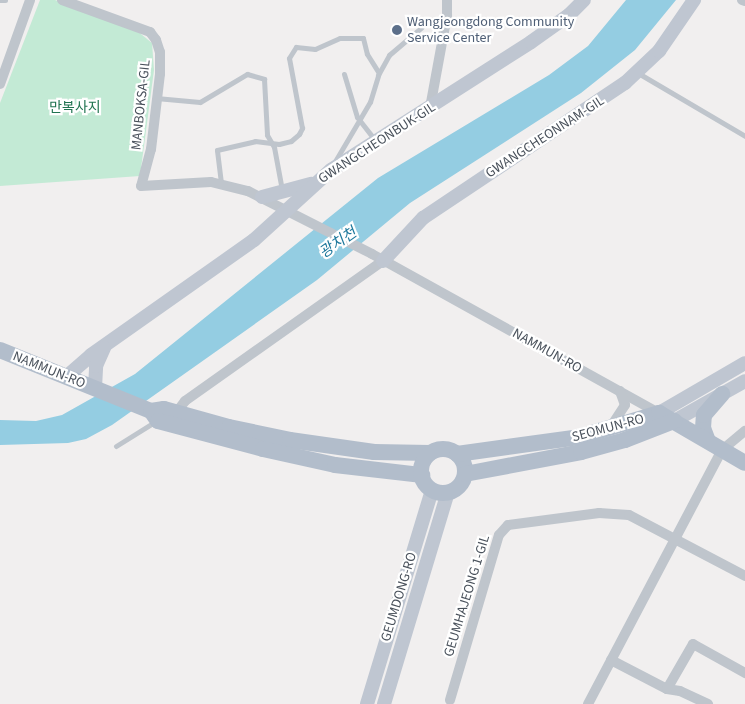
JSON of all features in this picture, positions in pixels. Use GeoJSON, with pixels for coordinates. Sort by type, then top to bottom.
{"type":"FeatureCollection","features":[{"type":"Feature","properties":{"kind":"main road","name":"NAMMUN-RO"},"geometry":{"type":"LineString","coordinates":[[0,350],[97,389],[155,416]]}},
{"type":"Feature","properties":{"kind":"main road"},"geometry":{"type":"LineString","coordinates":[[715,445],[703,428],[704,415],[722,394]]}},
{"type":"Feature","properties":{"kind":"main road"},"geometry":{"type":"LineString","coordinates":[[155,416],[164,408],[288,447],[430,453],[444,449],[457,454],[464,474]]}},
{"type":"Feature","properties":{"kind":"main road"},"geometry":{"type":"LineString","coordinates":[[155,416],[288,447],[422,475],[440,491]]}},
{"type":"Feature","properties":{"kind":"main road","name":"NAMMUN-RO"},"geometry":{"type":"LineString","coordinates":[[666,417],[745,463]]}},
{"type":"Feature","properties":{"kind":"main road","name":"SEOMUN-RO"},"geometry":{"type":"LineString","coordinates":[[457,454],[524,447],[666,417]]}},
{"type":"Feature","properties":{"kind":"main road","name":"SEOMUN-RO"},"geometry":{"type":"LineString","coordinates":[[464,474],[581,452],[625,440],[666,417]]}},
{"type":"Feature","properties":{"kind":"main road"},"geometry":{"type":"LineString","coordinates":[[422,475],[422,465],[430,453]]}},
{"type":"Feature","properties":{"kind":"main road","name":"GEUMDONG-RO"},"geometry":{"type":"LineString","coordinates":[[440,491],[458,486],[464,474]]}},
{"type":"Feature","properties":{"kind":"street"},"geometry":{"type":"LineString","coordinates":[[0,81],[30,0]]}},
{"type":"Feature","properties":{"kind":"street","name":"MANBOKSA-GIL"},"geometry":{"type":"LineString","coordinates":[[62,0],[150,32],[160,52],[151,149],[142,186],[221,183]]}},
{"type":"Feature","properties":{"kind":"street"},"geometry":{"type":"LineString","coordinates":[[430,108],[447,15],[447,0]]}},
{"type":"Feature","properties":{"kind":"street","name":"GWANGCHEONBUK-GIL"},"geometry":{"type":"LineString","coordinates":[[66,377],[90,355],[104,348],[254,240],[331,170],[430,108],[569,15],[584,0]]}},
{"type":"Feature","properties":{"kind":"street","name":"GWANGCHEONNAM-GIL"},"geometry":{"type":"LineString","coordinates":[[378,258],[423,218],[605,98],[638,73],[659,51],[694,0]]}},
{"type":"Feature","properties":{"kind":"street"},"geometry":{"type":"LineString","coordinates":[[262,197],[283,193],[316,182]]}},
{"type":"Feature","properties":{"kind":"street"},"geometry":{"type":"LineString","coordinates":[[221,183],[262,197],[287,210]]}},
{"type":"Feature","properties":{"kind":"street","name":"NAMMUN-RO"},"geometry":{"type":"LineString","coordinates":[[287,210],[305,218],[666,417]]}},
{"type":"Feature","properties":{"kind":"street"},"geometry":{"type":"LineString","coordinates":[[176,413],[185,401],[378,258]]}},
{"type":"Feature","properties":{"kind":"street"},"geometry":{"type":"LineString","coordinates":[[97,389],[96,366],[104,348]]}},
{"type":"Feature","properties":{"kind":"street","name":"SEOMUN-RO"},"geometry":{"type":"LineString","coordinates":[[666,417],[745,363]]}},
{"type":"Feature","properties":{"kind":"street","name":"SEOMUN-RO"},"geometry":{"type":"LineString","coordinates":[[666,417],[722,394],[745,381]]}},
{"type":"Feature","properties":{"kind":"street"},"geometry":{"type":"LineString","coordinates":[[607,429],[622,413],[625,404],[620,392]]}},
{"type":"Feature","properties":{"kind":"street"},"geometry":{"type":"LineString","coordinates":[[588,704],[675,538],[715,445],[745,431]]}},
{"type":"Feature","properties":{"kind":"street","name":"GEUMDONG-RO"},"geometry":{"type":"LineString","coordinates":[[367,704],[440,491]]}},
{"type":"Feature","properties":{"kind":"street","name":"GEUMDONG-RO"},"geometry":{"type":"LineString","coordinates":[[384,704],[440,491]]}},
{"type":"Feature","properties":{"kind":"street","name":"GEUMHAJEONG 1-GIL"},"geometry":{"type":"LineString","coordinates":[[450,700],[499,535],[508,525],[599,513],[629,515],[745,576]]}},
{"type":"Feature","properties":{"kind":"street"},"geometry":{"type":"LineString","coordinates":[[667,689],[693,644],[745,673]]}},
{"type":"Feature","properties":{"kind":"street"},"geometry":{"type":"LineString","coordinates":[[611,660],[667,689],[680,691],[708,704]]}},
{"type":"Feature","properties":{"kind":"lane"},"geometry":{"type":"LineString","coordinates":[[0,0],[5,0]]}},
{"type":"Feature","properties":{"kind":"lane"},"geometry":{"type":"LineString","coordinates":[[331,170],[358,119],[370,102],[379,73],[389,55],[422,27]]}},
{"type":"Feature","properties":{"kind":"lane"},"geometry":{"type":"LineString","coordinates":[[221,183],[217,150],[255,141],[270,143],[291,141],[302,128],[289,58],[296,47],[315,49],[340,38],[363,38],[368,54],[379,73]]}},
{"type":"Feature","properties":{"kind":"lane"},"geometry":{"type":"LineString","coordinates":[[638,73],[745,136]]}},
{"type":"Feature","properties":{"kind":"lane"},"geometry":{"type":"LineString","coordinates":[[156,98],[200,102],[246,74],[264,79],[266,135],[270,143],[283,193]]}},
{"type":"Feature","properties":{"kind":"lane"},"geometry":{"type":"LineString","coordinates":[[344,74],[358,119],[377,142]]}},
{"type":"Feature","properties":{"kind":"lane"},"geometry":{"type":"LineString","coordinates":[[116,446],[155,416]]}},
{"type":"Feature","properties":{"kind":"green space","name":"만복사지"},"geometry":{"type":"Polygon","coordinates":[[[40,0],[55,0],[136,30],[152,43],[154,70],[140,176],[0,186],[0,103],[40,0]]]}},
{"type":"Feature","properties":{"kind":"water","name":"광치천"},"geometry":{"type":"Polygon","coordinates":[[[626,0],[676,0],[635,50],[581,93],[410,203],[317,280],[112,425],[86,439],[68,443],[0,445],[0,420],[36,421],[62,415],[135,374],[378,178],[549,75],[588,46],[626,0]]]}},
{"type":"Feature","properties":{"kind":"place","name":"Wangjeongdong Community Service Center"},"geometry":{"type":"Point","coordinates":[397,30]}}]}
